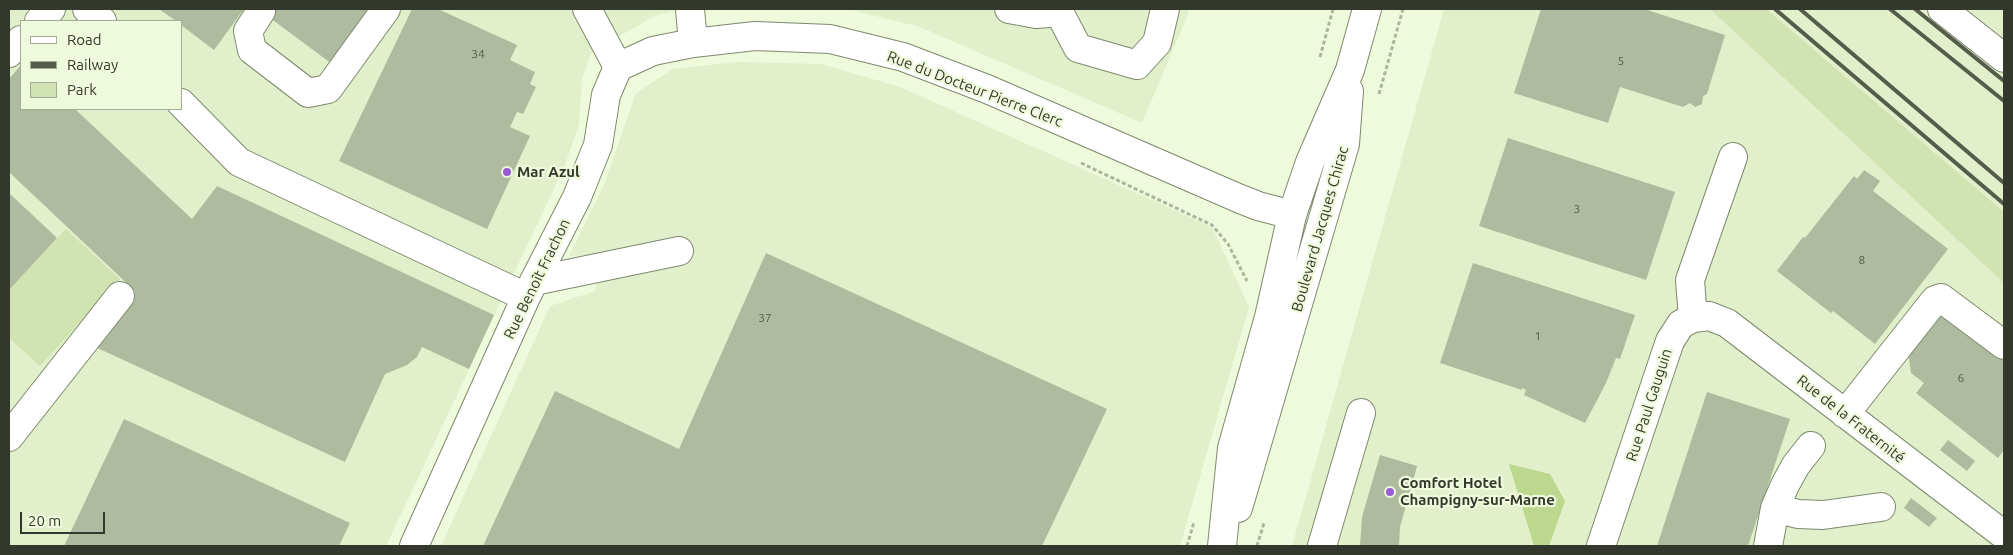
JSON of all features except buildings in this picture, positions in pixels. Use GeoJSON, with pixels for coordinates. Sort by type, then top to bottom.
{"type":"FeatureCollection","features":[{"type":"Feature","properties":{"kind":"street"},"geometry":{"type":"LineString","coordinates":[[40,20],[51,9]]}},
{"type":"Feature","properties":{"kind":"street"},"geometry":{"type":"LineString","coordinates":[[87,9],[101,20]]}},
{"type":"Feature","properties":{"kind":"street"},"geometry":{"type":"LineString","coordinates":[[261,11],[248,31],[252,50],[308,93],[328,89],[386,9]]}},
{"type":"Feature","properties":{"kind":"street"},"geometry":{"type":"LineString","coordinates":[[587,9],[618,67]]}},
{"type":"Feature","properties":{"kind":"street"},"geometry":{"type":"LineString","coordinates":[[690,9],[693,43]]}},
{"type":"Feature","properties":{"kind":"street"},"geometry":{"type":"LineString","coordinates":[[1009,9],[1036,14],[1059,9],[1078,48],[1137,65],[1157,44],[1165,9]]}},
{"type":"Feature","properties":{"kind":"street","name":"Boulevard Jacques Chirac"},"geometry":{"type":"LineString","coordinates":[[1271,353],[1269,317],[1309,216],[1345,144],[1350,70],[1367,9]]}},
{"type":"Feature","properties":{"kind":"street"},"geometry":{"type":"LineString","coordinates":[[1942,9],[2004,58]]}},
{"type":"Feature","properties":{"kind":"street","name":"Rue du Docteur Pierre Clerc"},"geometry":{"type":"LineString","coordinates":[[618,67],[653,51],[693,43],[755,36],[830,39],[903,57],[987,90],[1258,206],[1309,216]]}},
{"type":"Feature","properties":{"kind":"street"},"geometry":{"type":"LineString","coordinates":[[9,53],[20,41]]}},
{"type":"Feature","properties":{"kind":"street","name":"Rue Benoît Frachon"},"geometry":{"type":"LineString","coordinates":[[414,546],[530,289],[577,197],[598,145],[606,95],[618,67]]}},
{"type":"Feature","properties":{"kind":"street"},"geometry":{"type":"LineString","coordinates":[[182,104],[239,162],[530,289],[680,251]]}},
{"type":"Feature","properties":{"kind":"street"},"geometry":{"type":"LineString","coordinates":[[1693,318],[1690,280],[1733,157]]}},
{"type":"Feature","properties":{"kind":"street"},"geometry":{"type":"LineString","coordinates":[[1250,468],[1265,380],[1309,216]]}},
{"type":"Feature","properties":{"kind":"street"},"geometry":{"type":"LineString","coordinates":[[9,437],[120,296]]}},
{"type":"Feature","properties":{"kind":"street"},"geometry":{"type":"LineString","coordinates":[[1846,414],[1934,300],[1941,298],[2004,345]]}},
{"type":"Feature","properties":{"kind":"street","name":"Rue de la Fraternité"},"geometry":{"type":"LineString","coordinates":[[1693,318],[1709,316],[1727,323],[2004,535]]}},
{"type":"Feature","properties":{"kind":"street","name":"Rue Paul Gauguin"},"geometry":{"type":"LineString","coordinates":[[1601,546],[1670,341],[1681,324],[1693,318]]}},
{"type":"Feature","properties":{"kind":"street"},"geometry":{"type":"LineString","coordinates":[[1227,546],[1250,468],[1271,353]]}},
{"type":"Feature","properties":{"kind":"street"},"geometry":{"type":"LineString","coordinates":[[1222,546],[1232,448],[1271,353]]}},
{"type":"Feature","properties":{"kind":"street"},"geometry":{"type":"LineString","coordinates":[[1322,546],[1361,413]]}},
{"type":"Feature","properties":{"kind":"street"},"geometry":{"type":"LineString","coordinates":[[1768,546],[1775,508],[1784,485],[1796,465],[1811,446]]}},
{"type":"Feature","properties":{"kind":"street"},"geometry":{"type":"LineString","coordinates":[[1775,508],[1798,514],[1823,515],[1881,507]]}},
{"type":"Feature","properties":{"kind":"path"},"geometry":{"type":"LineString","coordinates":[[1320,57],[1334,9]]}},
{"type":"Feature","properties":{"kind":"path"},"geometry":{"type":"LineString","coordinates":[[1382,82],[1403,9]]}},
{"type":"Feature","properties":{"kind":"path"},"geometry":{"type":"LineString","coordinates":[[1072,159],[1212,226],[1228,244],[1240,264]]}},
{"type":"Feature","properties":{"kind":"shaded area"},"geometry":{"type":"Polygon","coordinates":[[[9,9],[687,9],[656,15],[591,53],[582,79],[579,124],[565,165],[386,546],[9,546],[9,9]]]}},
{"type":"Feature","properties":{"kind":"shaded area"},"geometry":{"type":"Polygon","coordinates":[[[847,9],[1189,9],[1142,123],[920,27],[847,9]]]}},
{"type":"Feature","properties":{"kind":"shaded area"},"geometry":{"type":"Polygon","coordinates":[[[1444,9],[2004,9],[2004,546],[1292,546],[1444,9]]]}},
{"type":"Feature","properties":{"kind":"shaded area"},"geometry":{"type":"Polygon","coordinates":[[[737,62],[821,64],[900,87],[1212,227],[1249,307],[1180,546],[441,546],[550,306],[595,291],[602,254],[569,256],[604,185],[636,93],[673,69],[737,62]]]}},
{"type":"Feature","properties":{"kind":"shaded area"},"geometry":{"type":"Polygon","coordinates":[[[1509,464],[1550,474],[1565,501],[1549,546],[1534,546],[1509,464]]]}},
{"type":"Feature","properties":{"kind":"green space"},"geometry":{"type":"Polygon","coordinates":[[[1710,9],[1766,9],[2004,212],[2004,283],[1710,9]]]}},
{"type":"Feature","properties":{"kind":"green space"},"geometry":{"type":"Polygon","coordinates":[[[66,229],[120,279],[40,366],[9,338],[9,290],[66,229]]]}},
{"type":"Feature","properties":{"kind":"railway"},"geometry":{"type":"LineString","coordinates":[[1775,9],[2004,204]]}},
{"type":"Feature","properties":{"kind":"railway"},"geometry":{"type":"LineString","coordinates":[[1800,9],[2004,183]]}},
{"type":"Feature","properties":{"kind":"railway"},"geometry":{"type":"LineString","coordinates":[[1890,9],[2004,101]]}},
{"type":"Feature","properties":{"kind":"railway"},"geometry":{"type":"LineString","coordinates":[[1915,9],[2004,81]]}},
{"type":"Feature","properties":{"kind":"place","name":"Mar Azul"},"geometry":{"type":"Point","coordinates":[507,172]}},
{"type":"Feature","properties":{"kind":"place","name":"Comfort Hotel Champigny-sur-Marne"},"geometry":{"type":"Point","coordinates":[1390,492]}}]}
